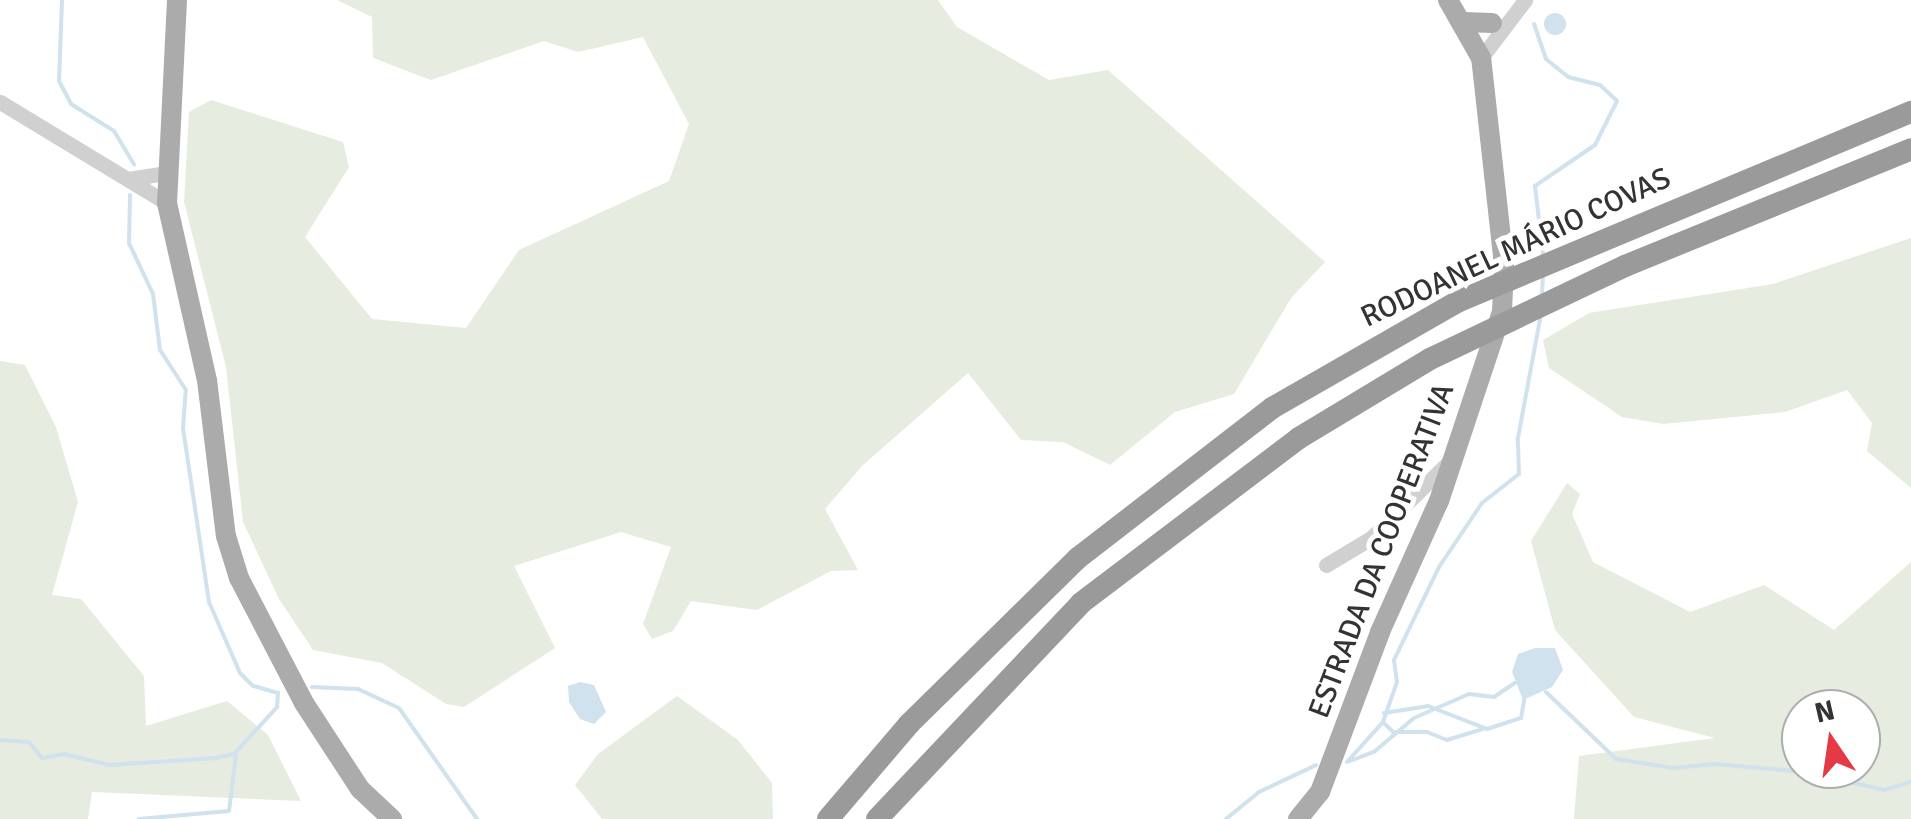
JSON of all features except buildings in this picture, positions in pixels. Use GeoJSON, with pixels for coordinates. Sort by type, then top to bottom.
{"type":"FeatureCollection","features":[{"type":"Feature","properties":{"kind":"highway","name":"RODOANEL MÁRIO COVAS"},"geometry":{"type":"LineString","coordinates":[[828,819],[923,710],[1078,558],[1272,408],[1459,301],[1650,216],[1911,112]]}},
{"type":"Feature","properties":{"kind":"highway","name":"RODOANEL MÁRIO COVAS"},"geometry":{"type":"LineString","coordinates":[[877,819],[1036,646],[1123,567],[1299,438],[1430,359],[1625,266],[1911,149]]}},
{"type":"Feature","properties":{"kind":"main road"},"geometry":{"type":"LineString","coordinates":[[177,0],[167,203],[208,380],[219,494],[239,578],[327,742],[360,790],[392,819]]}},
{"type":"Feature","properties":{"kind":"main road","name":"ESTRADA DA COOPERATIVA"},"geometry":{"type":"LineString","coordinates":[[1298,819],[1320,792],[1457,455],[1505,290],[1482,58],[1448,0]]}},
{"type":"Feature","properties":{"kind":"main road"},"geometry":{"type":"LineString","coordinates":[[1467,29],[1499,21]]}},
{"type":"Feature","properties":{"kind":"street"},"geometry":{"type":"LineString","coordinates":[[1482,58],[1499,21],[1525,0]]}},
{"type":"Feature","properties":{"kind":"street"},"geometry":{"type":"LineString","coordinates":[[0,102],[167,203]]}},
{"type":"Feature","properties":{"kind":"street"},"geometry":{"type":"LineString","coordinates":[[135,181],[168,173]]}},
{"type":"Feature","properties":{"kind":"street"},"geometry":{"type":"LineString","coordinates":[[1326,565],[1370,538],[1428,475],[1457,455]]}},
{"type":"Feature","properties":{"kind":"shaded area"},"geometry":{"type":"Polygon","coordinates":[[[337,0],[938,0],[957,27],[1049,80],[1108,70],[1325,262],[1291,298],[1234,394],[1175,412],[1110,465],[1063,442],[1021,440],[968,373],[863,465],[825,509],[858,570],[831,571],[757,610],[691,601],[673,631],[652,639],[643,624],[671,547],[621,532],[514,566],[555,648],[464,707],[446,704],[382,663],[313,650],[279,599],[243,522],[226,367],[184,202],[189,112],[211,100],[343,142],[349,167],[305,237],[372,319],[466,328],[519,250],[669,181],[689,124],[643,37],[578,52],[544,41],[431,80],[373,58],[372,17],[337,0]]]}},
{"type":"Feature","properties":{"kind":"shaded area"},"geometry":{"type":"Polygon","coordinates":[[[1911,238],[1911,488],[1867,451],[1872,423],[1847,390],[1785,412],[1663,424],[1622,417],[1549,368],[1543,340],[1589,313],[1773,284],[1911,238]]]}},
{"type":"Feature","properties":{"kind":"shaded area"},"geometry":{"type":"Polygon","coordinates":[[[0,361],[25,365],[56,427],[78,502],[52,595],[81,599],[144,676],[146,726],[227,701],[268,735],[301,801],[92,792],[88,819],[0,819],[0,361]]]}},
{"type":"Feature","properties":{"kind":"shaded area"},"geometry":{"type":"Polygon","coordinates":[[[1567,483],[1580,494],[1572,514],[1593,562],[1690,612],[1764,585],[1834,630],[1911,562],[1911,819],[1574,819],[1579,756],[1715,738],[1634,717],[1555,630],[1531,541],[1567,483]]]}},
{"type":"Feature","properties":{"kind":"shaded area"},"geometry":{"type":"Polygon","coordinates":[[[677,696],[738,740],[772,783],[773,819],[602,819],[575,785],[598,754],[677,696]]]}},
{"type":"Feature","properties":{"kind":"water"},"geometry":{"type":"Polygon","coordinates":[[[1551,13],[1559,13],[1566,24],[1559,35],[1551,35],[1544,28],[1544,20],[1551,13]]]}},
{"type":"Feature","properties":{"kind":"water"},"geometry":{"type":"Polygon","coordinates":[[[1535,648],[1555,648],[1563,670],[1552,687],[1523,700],[1512,672],[1518,654],[1535,648]]]}},
{"type":"Feature","properties":{"kind":"water"},"geometry":{"type":"Polygon","coordinates":[[[580,682],[594,685],[606,712],[594,724],[580,719],[569,702],[568,686],[580,682]]]}},
{"type":"Feature","properties":{"kind":"waterway"},"geometry":{"type":"LineString","coordinates":[[62,0],[59,81],[71,104],[114,131],[134,164]]}},
{"type":"Feature","properties":{"kind":"waterway"},"geometry":{"type":"LineString","coordinates":[[1534,24],[1546,59],[1568,77],[1600,85],[1617,101],[1595,145],[1535,186],[1543,254]]}},
{"type":"Feature","properties":{"kind":"waterway"},"geometry":{"type":"LineString","coordinates":[[0,740],[29,742],[42,758],[64,754],[109,765],[216,758],[234,754],[277,707],[278,693],[253,686],[240,673],[209,602],[183,429],[186,390],[160,350],[153,294],[129,243],[130,195]]}},
{"type":"Feature","properties":{"kind":"waterway"},"geometry":{"type":"LineString","coordinates":[[1542,294],[1543,274]]}},
{"type":"Feature","properties":{"kind":"waterway"},"geometry":{"type":"LineString","coordinates":[[1347,762],[1383,722],[1397,682],[1394,660],[1439,567],[1482,503],[1519,474],[1518,438],[1541,314]]}},
{"type":"Feature","properties":{"kind":"waterway"},"geometry":{"type":"LineString","coordinates":[[1350,761],[1374,752],[1414,718],[1469,694],[1494,697],[1515,683]]}},
{"type":"Feature","properties":{"kind":"waterway"},"geometry":{"type":"LineString","coordinates":[[312,687],[358,689],[399,708],[477,819]]}},
{"type":"Feature","properties":{"kind":"waterway"},"geometry":{"type":"LineString","coordinates":[[1546,692],[1616,759],[1673,768],[1715,764],[1805,772],[1884,790],[1911,782]]}},
{"type":"Feature","properties":{"kind":"waterway"},"geometry":{"type":"LineString","coordinates":[[1384,713],[1428,706],[1487,729],[1521,718],[1525,695]]}},
{"type":"Feature","properties":{"kind":"waterway"},"geometry":{"type":"LineString","coordinates":[[1383,722],[1393,732],[1427,732],[1447,740],[1483,729]]}},
{"type":"Feature","properties":{"kind":"waterway"},"geometry":{"type":"LineString","coordinates":[[139,819],[229,811],[236,755]]}},
{"type":"Feature","properties":{"kind":"waterway"},"geometry":{"type":"LineString","coordinates":[[1226,819],[1259,792],[1316,765]]}}]}
